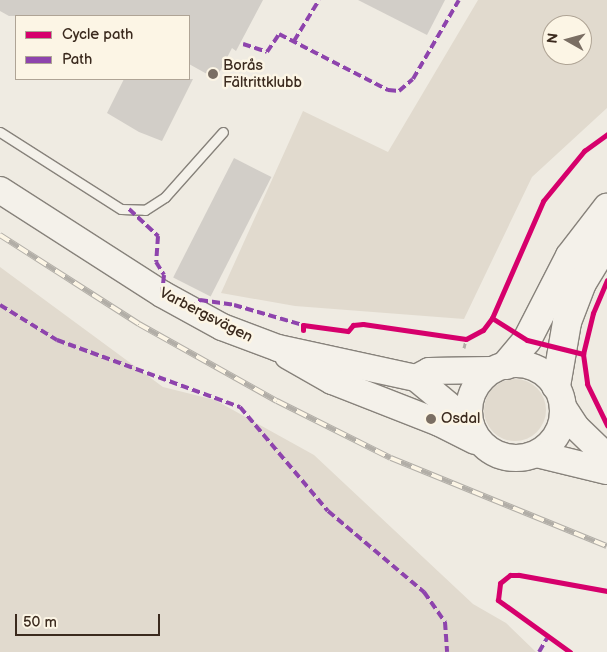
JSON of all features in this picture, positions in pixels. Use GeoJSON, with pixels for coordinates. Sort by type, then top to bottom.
{"type":"FeatureCollection","features":[{"type":"Feature","properties":{"kind":"main road","name":"Varbergsvägen"},"geometry":{"type":"LineString","coordinates":[[0,190],[162,294],[246,339],[423,385]]}},
{"type":"Feature","properties":{"kind":"main road"},"geometry":{"type":"LineString","coordinates":[[476,434],[472,393],[527,340],[570,256],[607,208]]}},
{"type":"Feature","properties":{"kind":"main road"},"geometry":{"type":"LineString","coordinates":[[537,454],[555,438],[567,322],[586,276],[607,242]]}},
{"type":"Feature","properties":{"kind":"main road"},"geometry":{"type":"LineString","coordinates":[[278,348],[332,381],[439,422],[476,434]]}},
{"type":"Feature","properties":{"kind":"main road"},"geometry":{"type":"LineString","coordinates":[[607,457],[582,434],[560,397],[532,366],[429,371],[423,385],[476,434],[508,458],[537,454],[607,471]]}},
{"type":"Feature","properties":{"kind":"lane"},"geometry":{"type":"LineString","coordinates":[[0,132],[121,209],[145,210],[165,197],[223,132]]}},
{"type":"Feature","properties":{"kind":"shaded area"},"geometry":{"type":"Polygon","coordinates":[[[478,0],[607,0],[607,108],[532,177],[464,319],[295,306],[221,293],[303,111],[388,152],[478,0]]]}},
{"type":"Feature","properties":{"kind":"shaded area"},"geometry":{"type":"Polygon","coordinates":[[[0,267],[163,387],[215,400],[314,455],[473,604],[506,623],[536,652],[0,652],[0,267]]]}},
{"type":"Feature","properties":{"kind":"shaded area"},"geometry":{"type":"Polygon","coordinates":[[[515,379],[527,382],[537,388],[543,398],[546,410],[543,422],[537,432],[527,438],[515,441],[503,438],[493,432],[487,422],[484,410],[487,398],[493,388],[503,382],[515,379]]]}},
{"type":"Feature","properties":{"kind":"building","name":"Borås Fältrittklubb"},"geometry":{"type":"Polygon","coordinates":[[[0,0],[263,0],[236,51],[232,48],[216,79],[190,65],[190,15],[9,16],[0,11],[0,0]]]}},
{"type":"Feature","properties":{"kind":"building"},"geometry":{"type":"Polygon","coordinates":[[[358,0],[445,0],[427,35],[358,0]]]}},
{"type":"Feature","properties":{"kind":"building"},"geometry":{"type":"Polygon","coordinates":[[[193,79],[162,141],[139,132],[107,113],[124,80],[193,79]]]}},
{"type":"Feature","properties":{"kind":"building"},"geometry":{"type":"Polygon","coordinates":[[[234,158],[271,177],[211,296],[173,277],[234,158]]]}},
{"type":"Feature","properties":{"kind":"railway"},"geometry":{"type":"LineString","coordinates":[[0,235],[139,324],[277,401],[391,458],[607,546]]}},
{"type":"Feature","properties":{"kind":"marked path"},"geometry":{"type":"LineString","coordinates":[[294,41],[319,0]]}},
{"type":"Feature","properties":{"kind":"marked path"},"geometry":{"type":"LineString","coordinates":[[243,44],[267,52],[279,34],[388,90],[399,91],[413,79],[459,0]]}},
{"type":"Feature","properties":{"kind":"marked path"},"geometry":{"type":"LineString","coordinates":[[129,209],[158,236],[156,262],[164,275],[162,294]]}},
{"type":"Feature","properties":{"kind":"marked path"},"geometry":{"type":"LineString","coordinates":[[189,308],[200,300],[234,305],[303,325]]}},
{"type":"Feature","properties":{"kind":"marked path"},"geometry":{"type":"LineString","coordinates":[[0,305],[57,340],[240,407],[328,511],[424,592],[445,622],[447,652]]}},
{"type":"Feature","properties":{"kind":"marked path"},"geometry":{"type":"LineString","coordinates":[[539,652],[547,638]]}},
{"type":"Feature","properties":{"kind":"cycle path"},"geometry":{"type":"LineString","coordinates":[[303,330],[303,325],[348,331],[353,325],[363,324],[466,339],[483,330],[492,318],[543,201],[584,151],[607,134]]}},
{"type":"Feature","properties":{"kind":"cycle path"},"geometry":{"type":"LineString","coordinates":[[607,280],[593,313],[583,354],[587,384],[607,425]]}},
{"type":"Feature","properties":{"kind":"cycle path"},"geometry":{"type":"LineString","coordinates":[[492,318],[527,340],[583,354]]}},
{"type":"Feature","properties":{"kind":"cycle path"},"geometry":{"type":"LineString","coordinates":[[570,652],[498,600],[500,583],[510,575],[519,575],[607,591]]}},
{"type":"Feature","properties":{"kind":"place","name":"Borås Fältrittklubb"},"geometry":{"type":"Point","coordinates":[213,74]}},
{"type":"Feature","properties":{"kind":"place","name":"Osdal"},"geometry":{"type":"Point","coordinates":[431,419]}}]}
